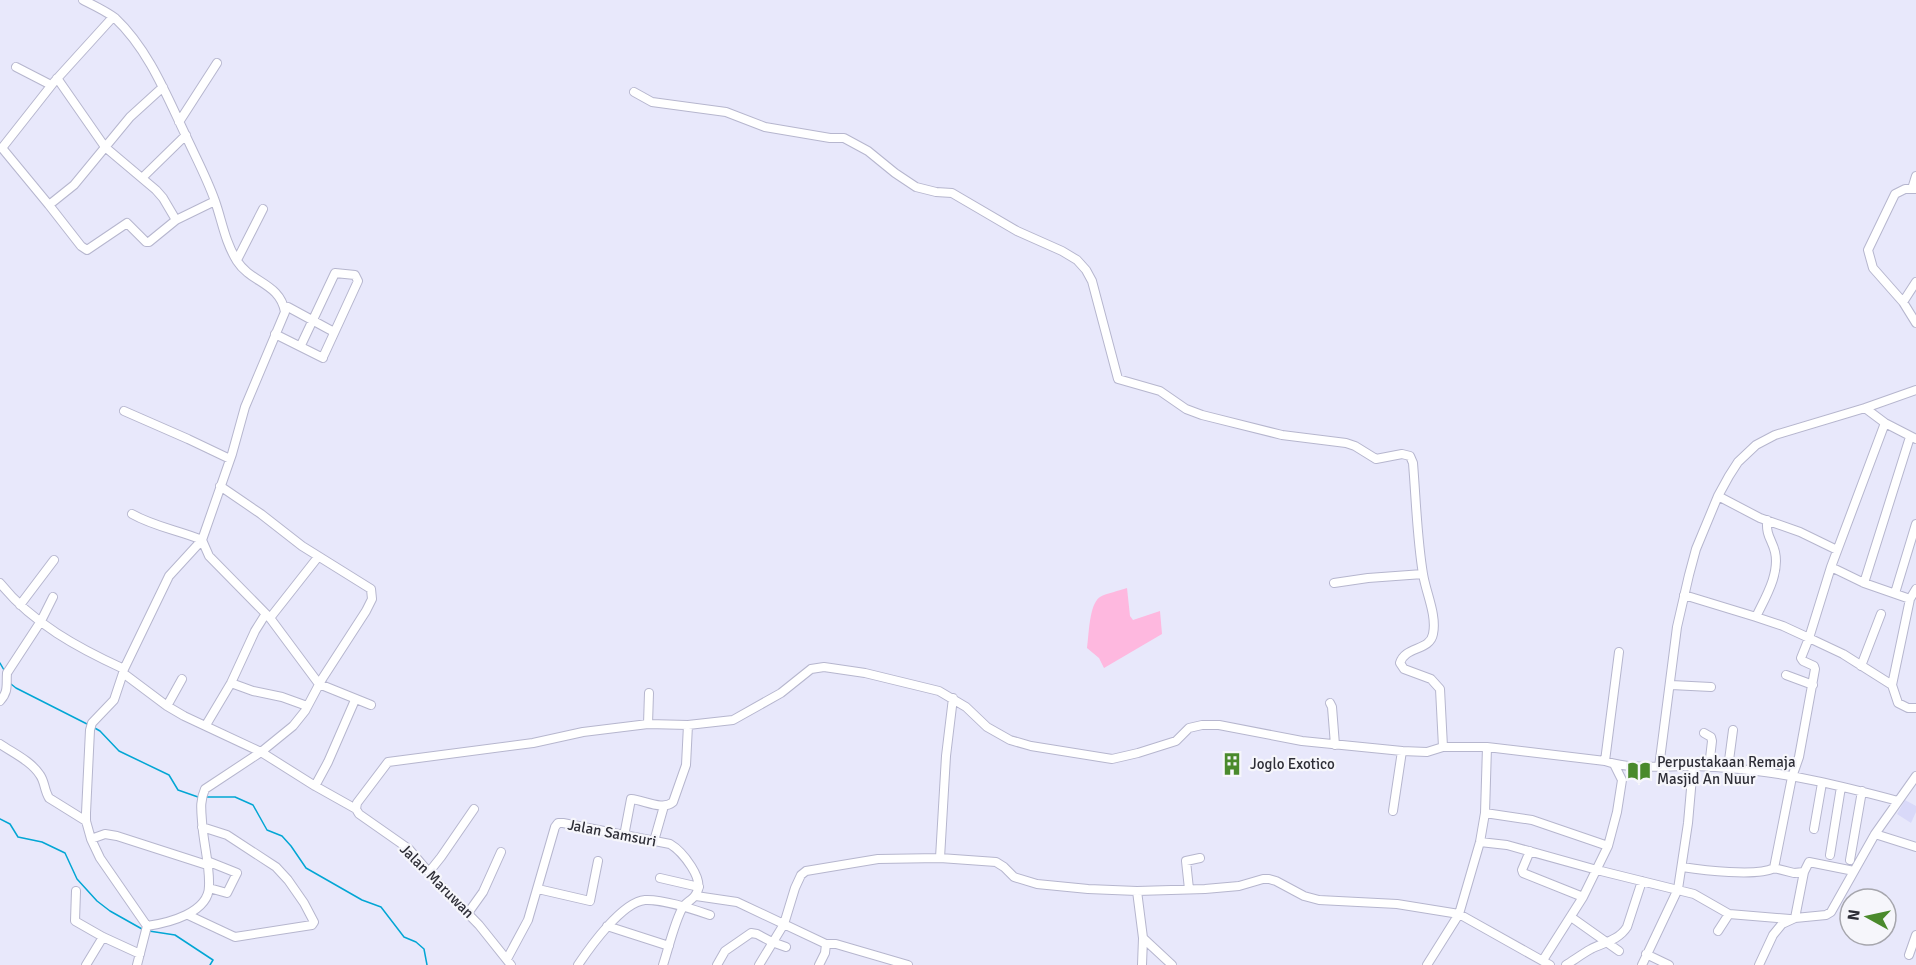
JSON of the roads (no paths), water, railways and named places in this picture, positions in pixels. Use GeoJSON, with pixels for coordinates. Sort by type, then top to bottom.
{"type":"FeatureCollection","features":[{"type":"Feature","properties":{"kind":"street"},"geometry":{"type":"LineString","coordinates":[[83,0],[113,17],[139,48],[163,87],[186,135],[215,201],[225,236],[237,260],[244,270],[276,292],[282,299],[285,312],[245,407],[202,540],[169,576],[124,671],[114,700],[92,723],[90,730],[86,821],[100,858],[146,929],[137,965]]}},
{"type":"Feature","properties":{"kind":"street"},"geometry":{"type":"LineString","coordinates":[[113,17],[51,85],[2,148],[86,250],[90,250],[126,224],[148,242],[176,220],[215,201]]}},
{"type":"Feature","properties":{"kind":"street"},"geometry":{"type":"LineString","coordinates":[[179,122],[217,63]]}},
{"type":"Feature","properties":{"kind":"street"},"geometry":{"type":"LineString","coordinates":[[16,68],[51,85]]}},
{"type":"Feature","properties":{"kind":"street"},"geometry":{"type":"LineString","coordinates":[[57,78],[105,147],[163,198],[176,220]]}},
{"type":"Feature","properties":{"kind":"street"},"geometry":{"type":"LineString","coordinates":[[49,205],[74,185],[130,117],[163,87]]}},
{"type":"Feature","properties":{"kind":"street"},"geometry":{"type":"LineString","coordinates":[[634,92],[652,102],[726,112],[765,127],[830,138],[844,138],[868,151],[916,187],[952,193],[1017,231],[1062,251],[1077,260],[1092,281],[1118,379],[1160,391],[1186,409],[1237,424],[1282,435],[1346,443],[1376,459],[1402,454],[1409,455],[1413,463],[1423,574],[1434,632],[1431,640],[1404,655],[1400,663],[1404,669],[1437,683],[1440,689],[1443,747]]}},
{"type":"Feature","properties":{"kind":"street"},"geometry":{"type":"LineString","coordinates":[[142,178],[186,135]]}},
{"type":"Feature","properties":{"kind":"street"},"geometry":{"type":"LineString","coordinates":[[1916,176],[1914,189],[1895,194],[1868,253],[1875,270],[1903,302],[1916,323]]}},
{"type":"Feature","properties":{"kind":"street"},"geometry":{"type":"LineString","coordinates":[[237,260],[263,209]]}},
{"type":"Feature","properties":{"kind":"street"},"geometry":{"type":"LineString","coordinates":[[275,334],[323,356],[358,281],[356,275],[335,273],[302,344]]}},
{"type":"Feature","properties":{"kind":"street"},"geometry":{"type":"LineString","coordinates":[[1903,302],[1916,282]]}},
{"type":"Feature","properties":{"kind":"street"},"geometry":{"type":"LineString","coordinates":[[288,307],[334,332]]}},
{"type":"Feature","properties":{"kind":"street"},"geometry":{"type":"LineString","coordinates":[[1659,767],[1677,627],[1684,595],[1696,549],[1718,496],[1738,462],[1756,445],[1785,432],[1916,390]]}},
{"type":"Feature","properties":{"kind":"street"},"geometry":{"type":"LineString","coordinates":[[1864,583],[1913,438],[1885,423],[1865,408]]}},
{"type":"Feature","properties":{"kind":"street"},"geometry":{"type":"LineString","coordinates":[[124,411],[230,459]]}},
{"type":"Feature","properties":{"kind":"street"},"geometry":{"type":"LineString","coordinates":[[1774,868],[1792,777],[1800,758],[1813,685],[1815,666],[1801,658],[1820,608],[1837,550],[1885,423]]}},
{"type":"Feature","properties":{"kind":"street"},"geometry":{"type":"LineString","coordinates":[[146,929],[188,915],[207,897],[209,888],[200,805],[205,789],[261,752],[293,726],[362,618],[373,595],[371,589],[318,557],[220,486]]}},
{"type":"Feature","properties":{"kind":"street"},"geometry":{"type":"LineString","coordinates":[[1718,496],[1837,550]]}},
{"type":"Feature","properties":{"kind":"street"},"geometry":{"type":"LineString","coordinates":[[132,514],[150,524],[178,530],[202,540],[209,556],[267,616],[319,684],[371,705]]}},
{"type":"Feature","properties":{"kind":"street"},"geometry":{"type":"LineString","coordinates":[[1756,617],[1770,589],[1775,567],[1775,554],[1768,537],[1767,520]]}},
{"type":"Feature","properties":{"kind":"street"},"geometry":{"type":"LineString","coordinates":[[1895,593],[1916,524]]}},
{"type":"Feature","properties":{"kind":"street"},"geometry":{"type":"LineString","coordinates":[[206,725],[231,683],[255,631],[318,557]]}},
{"type":"Feature","properties":{"kind":"street"},"geometry":{"type":"LineString","coordinates":[[20,605],[54,560]]}},
{"type":"Feature","properties":{"kind":"street"},"geometry":{"type":"LineString","coordinates":[[1831,567],[1864,583],[1910,599]]}},
{"type":"Feature","properties":{"kind":"street"},"geometry":{"type":"LineString","coordinates":[[1334,583],[1423,574]]}},
{"type":"Feature","properties":{"kind":"street","name":"Jalan Maruwan"},"geometry":{"type":"LineString","coordinates":[[0,583],[20,605],[41,621],[77,647],[124,671],[167,706],[261,752],[356,809],[362,816],[409,849],[509,962]]}},
{"type":"Feature","properties":{"kind":"street"},"geometry":{"type":"LineString","coordinates":[[1916,589],[1910,599],[1892,685],[1898,703],[1908,708],[1916,708]]}},
{"type":"Feature","properties":{"kind":"street"},"geometry":{"type":"LineString","coordinates":[[1684,595],[1783,626],[1835,649],[1892,685]]}},
{"type":"Feature","properties":{"kind":"street"},"geometry":{"type":"LineString","coordinates":[[0,701],[7,691],[7,673],[41,621],[53,597]]}},
{"type":"Feature","properties":{"kind":"street"},"geometry":{"type":"LineString","coordinates":[[1861,666],[1881,614]]}},
{"type":"Feature","properties":{"kind":"street"},"geometry":{"type":"LineString","coordinates":[[1605,760],[1619,652]]}},
{"type":"Feature","properties":{"kind":"street"},"geometry":{"type":"LineString","coordinates":[[356,809],[357,803],[384,766],[390,762],[533,743],[583,732],[648,724],[688,725],[733,720],[781,693],[807,672],[818,667],[837,668],[888,678],[939,691],[966,707],[987,727],[1010,740],[1031,746],[1112,759],[1176,741],[1189,728],[1219,725],[1302,741],[1402,751],[1427,752],[1443,747],[1487,747],[1605,760],[1614,764],[1762,771],[1841,786],[1898,801]]}},
{"type":"Feature","properties":{"kind":"street"},"geometry":{"type":"LineString","coordinates":[[1786,675],[1813,685]]}},
{"type":"Feature","properties":{"kind":"street"},"geometry":{"type":"LineString","coordinates":[[167,706],[182,679]]}},
{"type":"Feature","properties":{"kind":"street"},"geometry":{"type":"LineString","coordinates":[[231,683],[252,692],[282,697],[307,706]]}},
{"type":"Feature","properties":{"kind":"street"},"geometry":{"type":"LineString","coordinates":[[1671,685],[1711,687]]}},
{"type":"Feature","properties":{"kind":"street"},"geometry":{"type":"LineString","coordinates":[[648,724],[649,693]]}},
{"type":"Feature","properties":{"kind":"street"},"geometry":{"type":"LineString","coordinates":[[940,858],[946,756],[953,698]]}},
{"type":"Feature","properties":{"kind":"street"},"geometry":{"type":"LineString","coordinates":[[315,786],[356,700]]}},
{"type":"Feature","properties":{"kind":"street"},"geometry":{"type":"LineString","coordinates":[[1330,703],[1335,745]]}},
{"type":"Feature","properties":{"kind":"street"},"geometry":{"type":"LineString","coordinates":[[624,837],[631,799],[664,806],[671,804],[686,765],[688,725]]}},
{"type":"Feature","properties":{"kind":"street"},"geometry":{"type":"LineString","coordinates":[[1728,768],[1732,730]]}},
{"type":"Feature","properties":{"kind":"street"},"geometry":{"type":"LineString","coordinates":[[1704,733],[1713,741],[1709,767]]}},
{"type":"Feature","properties":{"kind":"street"},"geometry":{"type":"LineString","coordinates":[[0,744],[31,764],[39,773],[49,798],[86,821]]}},
{"type":"Feature","properties":{"kind":"street"},"geometry":{"type":"LineString","coordinates":[[1427,965],[1459,914],[1480,842],[1485,813],[1487,747]]}},
{"type":"Feature","properties":{"kind":"street"},"geometry":{"type":"LineString","coordinates":[[1393,811],[1402,751]]}},
{"type":"Feature","properties":{"kind":"street"},"geometry":{"type":"LineString","coordinates":[[759,965],[784,924],[798,881],[806,871],[878,859],[940,858],[996,862],[1014,878],[1037,884],[1088,890],[1225,888],[1269,879],[1304,896],[1319,900],[1397,904],[1459,914],[1546,962],[1583,897],[1608,846],[1622,780],[1614,764]]}},
{"type":"Feature","properties":{"kind":"street"},"geometry":{"type":"LineString","coordinates":[[1642,965],[1678,889],[1693,766]]}},
{"type":"Feature","properties":{"kind":"street"},"geometry":{"type":"LineString","coordinates":[[1480,842],[1507,845],[1678,889],[1694,894],[1729,914],[1792,918],[1826,915],[1875,834],[1915,780]]}},
{"type":"Feature","properties":{"kind":"street"},"geometry":{"type":"LineString","coordinates":[[1814,829],[1822,783]]}},
{"type":"Feature","properties":{"kind":"street"},"geometry":{"type":"LineString","coordinates":[[1830,855],[1841,786]]}},
{"type":"Feature","properties":{"kind":"street"},"geometry":{"type":"LineString","coordinates":[[1850,860],[1862,791]]}},
{"type":"Feature","properties":{"kind":"street"},"geometry":{"type":"LineString","coordinates":[[654,841],[664,806]]}},
{"type":"Feature","properties":{"kind":"street"},"geometry":{"type":"LineString","coordinates":[[429,872],[474,809]]}},
{"type":"Feature","properties":{"kind":"street"},"geometry":{"type":"LineString","coordinates":[[1485,813],[1532,820],[1608,846]]}},
{"type":"Feature","properties":{"kind":"street","name":"Jalan Samsuri"},"geometry":{"type":"LineString","coordinates":[[509,962],[524,930],[538,889],[553,831],[558,823],[670,844],[678,849],[691,867],[699,887]]}},
{"type":"Feature","properties":{"kind":"street"},"geometry":{"type":"LineString","coordinates":[[188,915],[235,937],[312,925],[314,922],[288,880],[276,867],[227,835],[202,827]]}},
{"type":"Feature","properties":{"kind":"street"},"geometry":{"type":"LineString","coordinates":[[91,839],[105,834],[117,836],[237,872],[227,893],[209,888]]}},
{"type":"Feature","properties":{"kind":"street"},"geometry":{"type":"LineString","coordinates":[[1875,834],[1916,847]]}},
{"type":"Feature","properties":{"kind":"street"},"geometry":{"type":"LineString","coordinates":[[1530,851],[1522,870],[1523,873],[1583,897]]}},
{"type":"Feature","properties":{"kind":"street"},"geometry":{"type":"LineString","coordinates":[[468,913],[483,892],[501,852]]}},
{"type":"Feature","properties":{"kind":"street"},"geometry":{"type":"LineString","coordinates":[[1189,889],[1186,861],[1200,858]]}},
{"type":"Feature","properties":{"kind":"street"},"geometry":{"type":"LineString","coordinates":[[538,889],[590,901],[597,861]]}},
{"type":"Feature","properties":{"kind":"street"},"geometry":{"type":"LineString","coordinates":[[1759,965],[1773,935],[1782,924],[1792,918],[1804,872],[1810,862],[1854,871]]}},
{"type":"Feature","properties":{"kind":"street"},"geometry":{"type":"LineString","coordinates":[[1682,867],[1751,872],[1774,868],[1794,873],[1804,872]]}},
{"type":"Feature","properties":{"kind":"street"},"geometry":{"type":"LineString","coordinates":[[660,878],[699,887],[696,896],[683,906],[663,965]]}},
{"type":"Feature","properties":{"kind":"street"},"geometry":{"type":"LineString","coordinates":[[1566,965],[1624,932],[1642,881]]}},
{"type":"Feature","properties":{"kind":"street"},"geometry":{"type":"LineString","coordinates":[[76,891],[75,920],[103,937],[140,954]]}},
{"type":"Feature","properties":{"kind":"street"},"geometry":{"type":"LineString","coordinates":[[1137,891],[1143,938],[1142,965]]}},
{"type":"Feature","properties":{"kind":"street"},"geometry":{"type":"LineString","coordinates":[[696,896],[735,902],[826,944],[836,944],[908,965]]}},
{"type":"Feature","properties":{"kind":"street"},"geometry":{"type":"LineString","coordinates":[[578,965],[608,926],[631,906],[644,900],[683,906],[710,915]]}},
{"type":"Feature","properties":{"kind":"street"},"geometry":{"type":"LineString","coordinates":[[1718,931],[1729,914]]}},
{"type":"Feature","properties":{"kind":"street"},"geometry":{"type":"LineString","coordinates":[[1571,917],[1619,951]]}},
{"type":"Feature","properties":{"kind":"street"},"geometry":{"type":"LineString","coordinates":[[608,926],[669,946]]}},
{"type":"Feature","properties":{"kind":"street"},"geometry":{"type":"LineString","coordinates":[[717,965],[724,951],[751,933],[786,947]]}},
{"type":"Feature","properties":{"kind":"street"},"geometry":{"type":"LineString","coordinates":[[1909,955],[1916,935]]}},
{"type":"Feature","properties":{"kind":"street"},"geometry":{"type":"LineString","coordinates":[[86,965],[103,937]]}},
{"type":"Feature","properties":{"kind":"street"},"geometry":{"type":"LineString","coordinates":[[1143,938],[1172,965]]}},
{"type":"Feature","properties":{"kind":"street"},"geometry":{"type":"LineString","coordinates":[[819,965],[825,953],[826,944]]}},
{"type":"Feature","properties":{"kind":"street"},"geometry":{"type":"LineString","coordinates":[[1646,954],[1669,965]]}},
{"type":"Feature","properties":{"kind":"waterway"},"geometry":{"type":"LineString","coordinates":[[0,663],[4,670]]}},
{"type":"Feature","properties":{"kind":"waterway"},"geometry":{"type":"LineString","coordinates":[[11,684],[89,725]]}},
{"type":"Feature","properties":{"kind":"waterway"},"geometry":{"type":"LineString","coordinates":[[93,727],[100,731],[119,751],[169,775],[178,790],[198,797]]}},
{"type":"Feature","properties":{"kind":"waterway"},"geometry":{"type":"LineString","coordinates":[[206,797],[235,797],[253,805],[267,830],[282,836],[306,868],[362,900],[381,907],[404,937],[416,942],[424,949],[427,965]]}},
{"type":"Feature","properties":{"kind":"waterway"},"geometry":{"type":"LineString","coordinates":[[0,819],[10,824],[18,837],[42,842],[65,853],[77,879],[97,901],[142,929]]}},
{"type":"Feature","properties":{"kind":"waterway"},"geometry":{"type":"LineString","coordinates":[[149,931],[175,935],[213,960],[210,965]]}},
{"type":"Feature","properties":{"kind":"place","name":"Joglo Exotico"},"geometry":{"type":"Point","coordinates":[1232,764]}},
{"type":"Feature","properties":{"kind":"place","name":"Perpustakaan Remaja Masjid An Nuur"},"geometry":{"type":"Point","coordinates":[1639,771]}}]}
